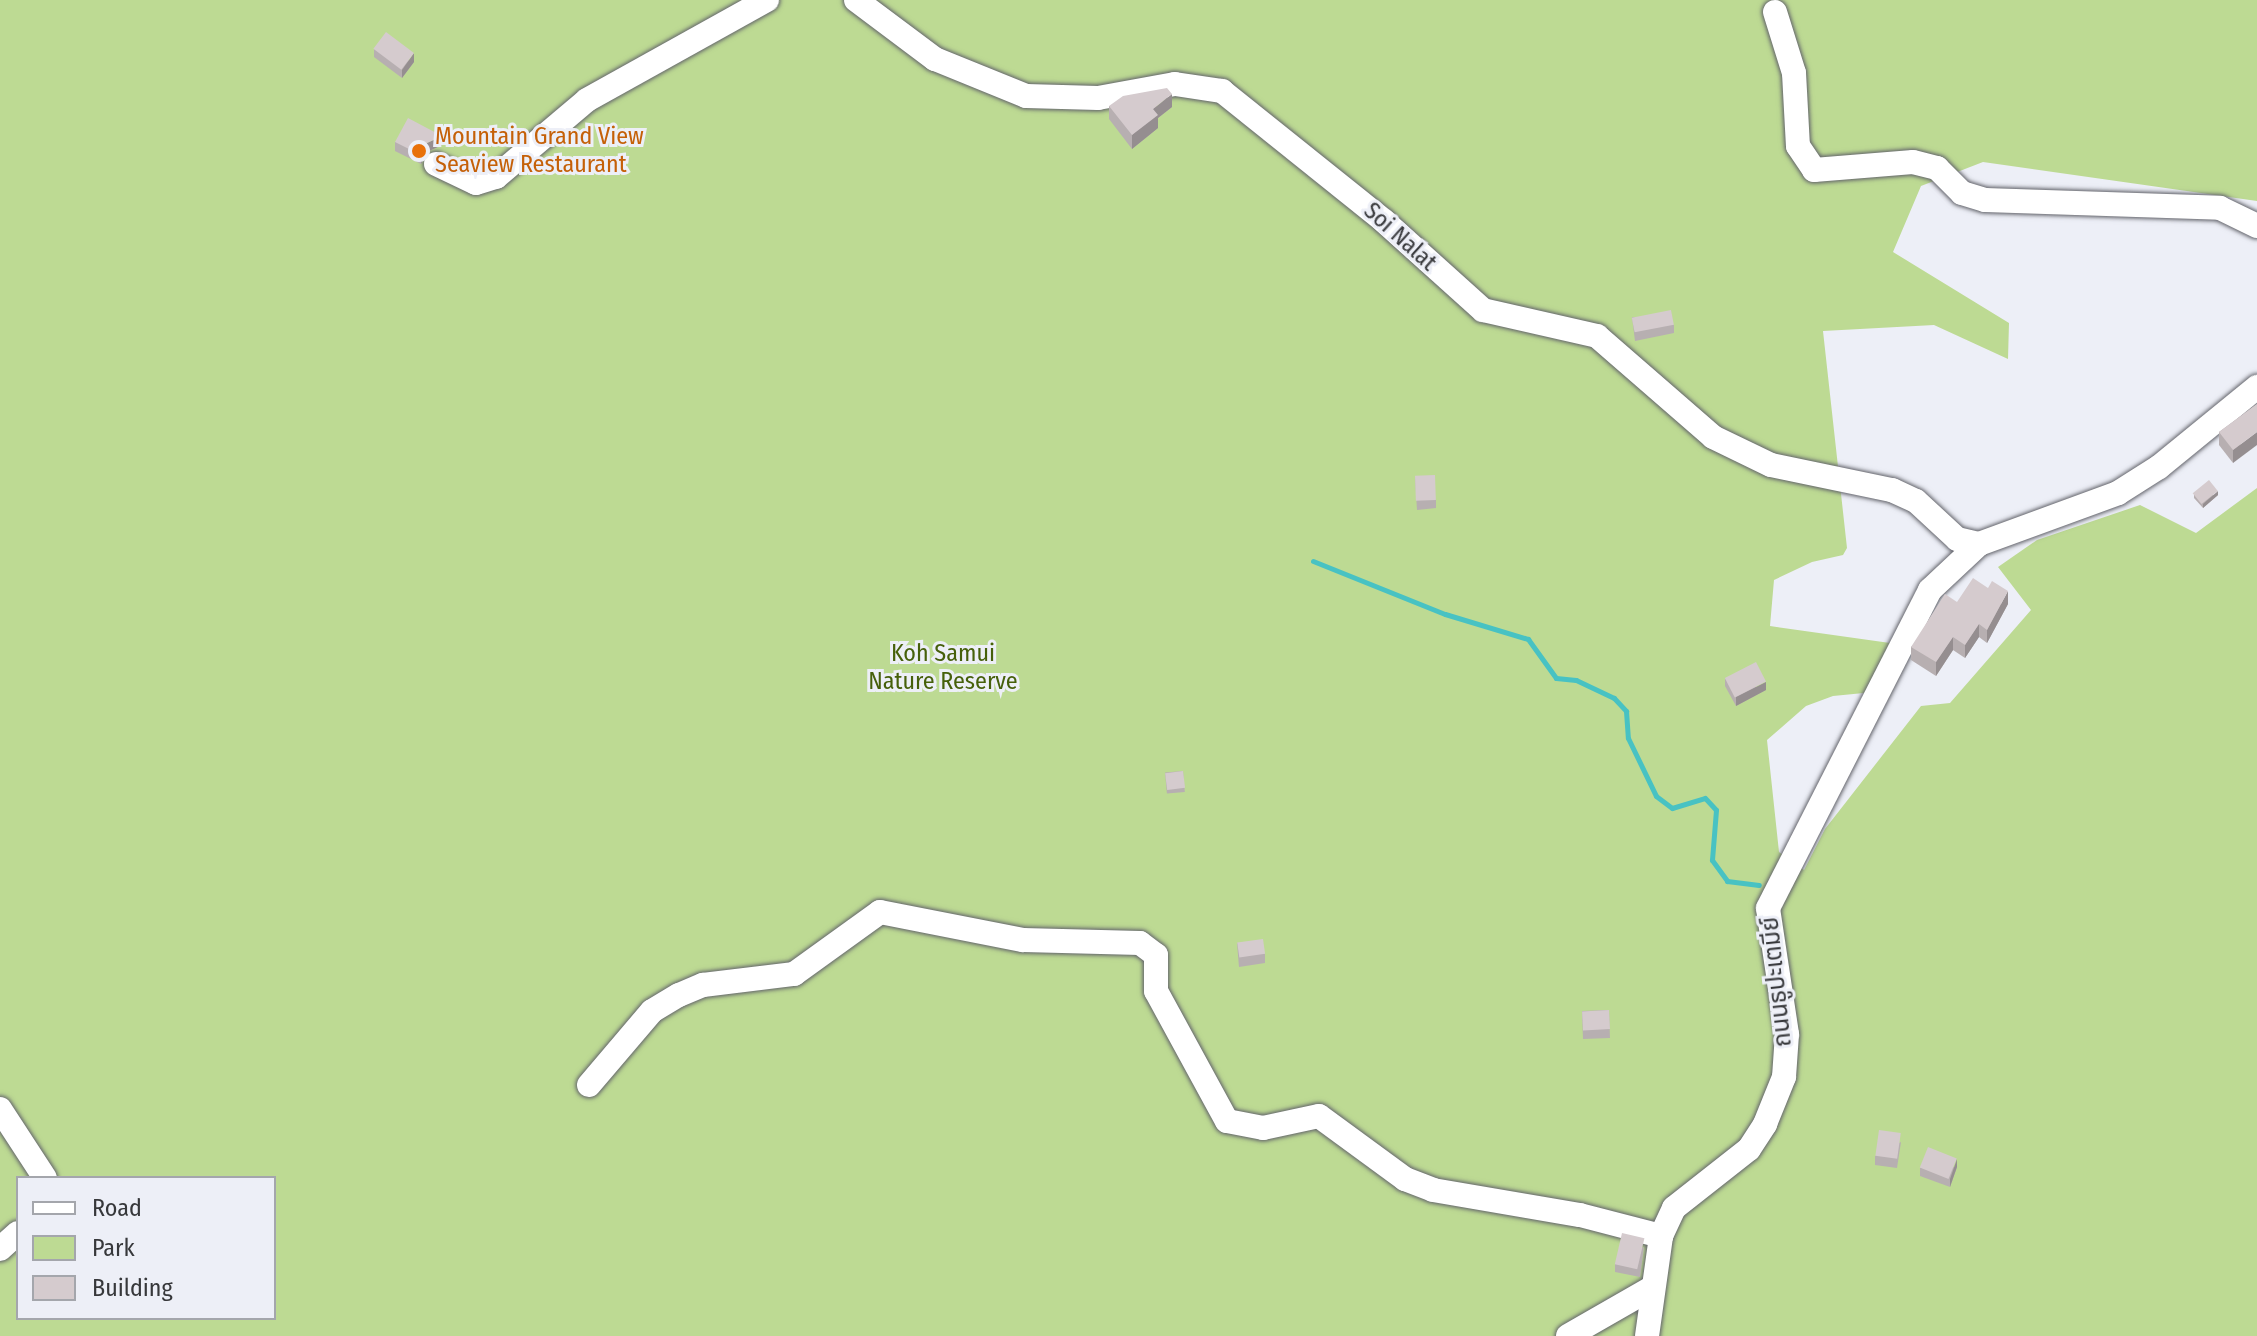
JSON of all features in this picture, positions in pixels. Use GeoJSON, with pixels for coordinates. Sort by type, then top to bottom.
{"type":"FeatureCollection","features":[{"type":"Feature","properties":{"kind":"street"},"geometry":{"type":"LineString","coordinates":[[436,164],[476,183],[496,177],[587,100],[767,0]]}},
{"type":"Feature","properties":{"kind":"street","name":"Soi Nalat"},"geometry":{"type":"LineString","coordinates":[[856,0],[935,59],[1026,96],[1098,98],[1175,84],[1222,91],[1384,221],[1483,310],[1597,336],[1713,437],[1771,465],[1892,490],[1916,501],[1936,523]]}},
{"type":"Feature","properties":{"kind":"street"},"geometry":{"type":"LineString","coordinates":[[1775,12],[1794,73],[1798,146],[1814,170],[1913,162],[1937,168],[1962,193],[1985,200],[2220,208],[2257,226]]}},
{"type":"Feature","properties":{"kind":"street","name":"ถนนธูปะเตมีย์"},"geometry":{"type":"LineString","coordinates":[[1647,1336],[1650,1289],[1661,1236],[1674,1208],[1749,1149],[1765,1124],[1784,1077],[1787,1034],[1768,908],[1930,590],[1979,544],[2118,493],[2257,387]]}},
{"type":"Feature","properties":{"kind":"street"},"geometry":{"type":"LineString","coordinates":[[1936,523],[1957,539],[1979,544]]}},
{"type":"Feature","properties":{"kind":"street"},"geometry":{"type":"LineString","coordinates":[[1930,590],[1941,549],[1936,523]]}},
{"type":"Feature","properties":{"kind":"street"},"geometry":{"type":"LineString","coordinates":[[589,1085],[652,1011],[703,985],[794,974],[880,912],[1023,940],[1140,943],[1156,955],[1156,991],[1227,1121],[1263,1128],[1319,1116],[1405,1179],[1433,1190],[1580,1215],[1661,1236]]}},
{"type":"Feature","properties":{"kind":"street"},"geometry":{"type":"LineString","coordinates":[[0,1109],[44,1176]]}},
{"type":"Feature","properties":{"kind":"street"},"geometry":{"type":"LineString","coordinates":[[0,1249],[16,1235]]}},
{"type":"Feature","properties":{"kind":"street"},"geometry":{"type":"LineString","coordinates":[[1568,1336],[1650,1289]]}},
{"type":"Feature","properties":{"kind":"green space","name":"Koh Samui Nature Reserve"},"geometry":{"type":"Polygon","coordinates":[[[0,0],[2257,0],[2257,201],[1983,162],[1921,186],[1893,252],[2009,323],[2008,359],[1934,325],[1823,331],[1847,548],[1843,555],[1812,562],[1774,580],[1770,626],[1890,643],[1874,692],[1833,696],[1806,706],[1767,740],[1779,852],[1804,870],[1825,829],[1921,706],[1950,703],[2031,610],[1998,567],[2037,540],[2140,505],[2196,533],[2257,488],[2257,1336],[0,1336],[0,0]]]}},
{"type":"Feature","properties":{"kind":"building"},"geometry":{"type":"Polygon","coordinates":[[[386,32],[414,53],[401,70],[373,49],[386,32]]]}},
{"type":"Feature","properties":{"kind":"building"},"geometry":{"type":"Polygon","coordinates":[[[1167,88],[1172,94],[1153,109],[1158,115],[1132,135],[1109,106],[1123,96],[1167,88]]]}},
{"type":"Feature","properties":{"kind":"building"},"geometry":{"type":"Polygon","coordinates":[[[408,118],[442,136],[427,143],[421,155],[395,142],[408,118]]]}},
{"type":"Feature","properties":{"kind":"building"},"geometry":{"type":"Polygon","coordinates":[[[1671,310],[1674,325],[1635,332],[1632,318],[1671,310]]]}},
{"type":"Feature","properties":{"kind":"building"},"geometry":{"type":"Polygon","coordinates":[[[2257,404],[2257,432],[2233,450],[2219,432],[2257,404]]]}},
{"type":"Feature","properties":{"kind":"building"},"geometry":{"type":"Polygon","coordinates":[[[1435,475],[1436,500],[1416,501],[1415,476],[1435,475]]]}},
{"type":"Feature","properties":{"kind":"building"},"geometry":{"type":"Polygon","coordinates":[[[2209,480],[2218,491],[2201,504],[2193,493],[2209,480]]]}},
{"type":"Feature","properties":{"kind":"building"},"geometry":{"type":"Polygon","coordinates":[[[1973,578],[1988,588],[1992,581],[2008,591],[1987,630],[1979,624],[1965,645],[1953,637],[1936,662],[1911,647],[1945,594],[1957,602],[1973,578]]]}},
{"type":"Feature","properties":{"kind":"building"},"geometry":{"type":"Polygon","coordinates":[[[1756,662],[1766,682],[1735,697],[1725,678],[1756,662]]]}},
{"type":"Feature","properties":{"kind":"building"},"geometry":{"type":"Polygon","coordinates":[[[1183,771],[1185,788],[1167,790],[1165,773],[1183,771]]]}},
{"type":"Feature","properties":{"kind":"building"},"geometry":{"type":"Polygon","coordinates":[[[1263,939],[1265,954],[1239,957],[1237,943],[1263,939]]]}},
{"type":"Feature","properties":{"kind":"building"},"geometry":{"type":"Polygon","coordinates":[[[1609,1010],[1610,1029],[1583,1030],[1582,1011],[1609,1010]]]}},
{"type":"Feature","properties":{"kind":"building"},"geometry":{"type":"Polygon","coordinates":[[[1879,1130],[1901,1133],[1897,1159],[1875,1156],[1879,1130]]]}},
{"type":"Feature","properties":{"kind":"building"},"geometry":{"type":"Polygon","coordinates":[[[1928,1147],[1957,1159],[1949,1179],[1920,1167],[1928,1147]]]}},
{"type":"Feature","properties":{"kind":"building"},"geometry":{"type":"Polygon","coordinates":[[[1622,1233],[1644,1238],[1637,1269],[1615,1264],[1622,1233]]]}},
{"type":"Feature","properties":{"kind":"waterway"},"geometry":{"type":"LineString","coordinates":[[1313,561],[1445,614],[1528,639],[1556,678],[1576,680],[1614,698],[1626,711],[1628,738],[1656,796],[1672,808],[1705,798],[1716,810],[1712,860],[1727,881],[1759,885]]}},
{"type":"Feature","properties":{"kind":"place","name":"Mountain Grand View Seaview Restaurant"},"geometry":{"type":"Point","coordinates":[419,151]}}]}
